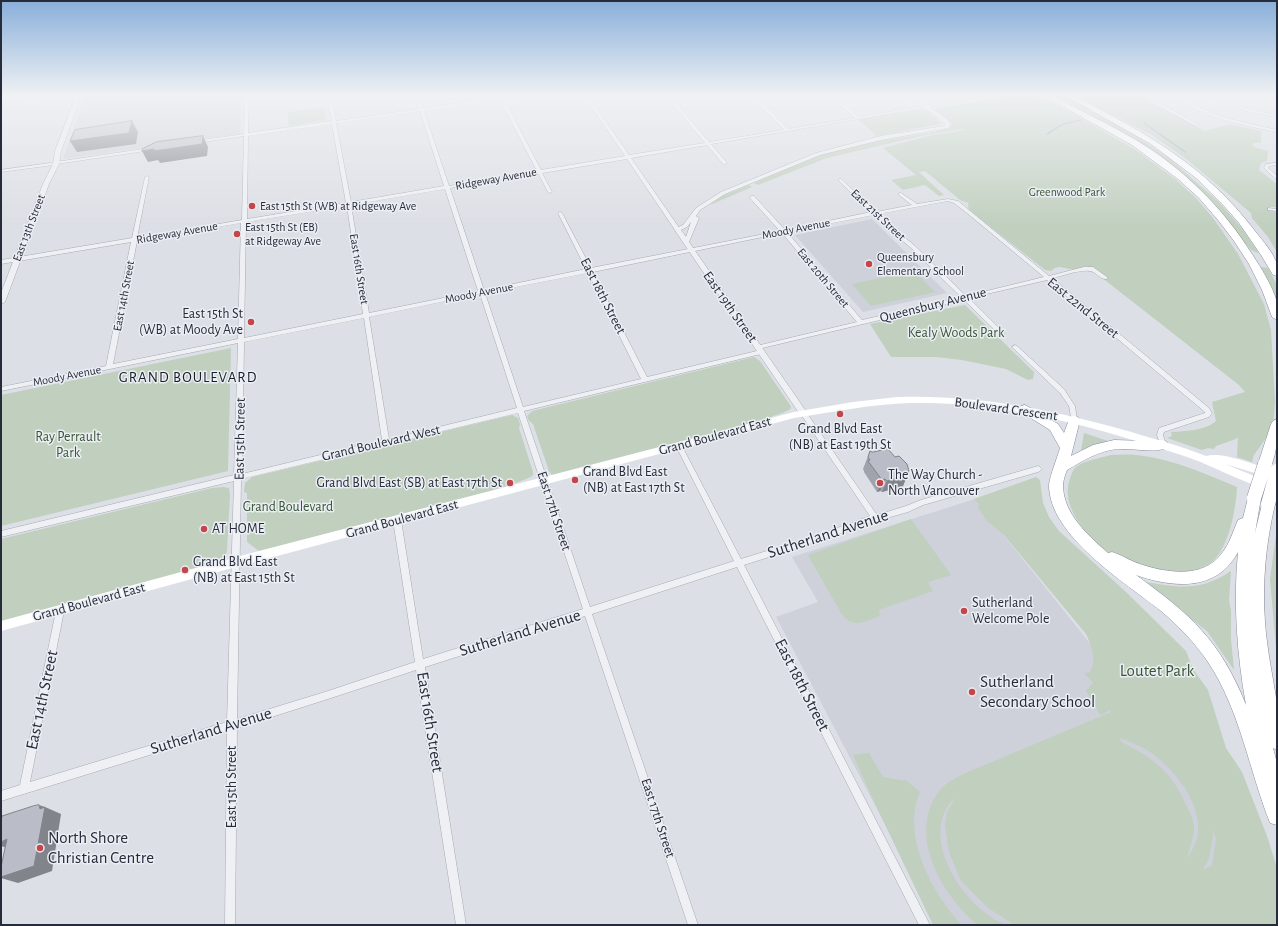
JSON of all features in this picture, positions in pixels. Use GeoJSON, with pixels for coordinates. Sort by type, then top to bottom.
{"type":"FeatureCollection","features":[{"type":"Feature","properties":{"kind":"highway"},"geometry":{"type":"LineString","coordinates":[[1128,139],[1161,161],[1197,192],[1218,214],[1245,249],[1266,287],[1277,317]]}},
{"type":"Feature","properties":{"kind":"highway"},"geometry":{"type":"LineString","coordinates":[[1148,139],[1192,170],[1216,192],[1239,216],[1265,251],[1277,273]]}},
{"type":"Feature","properties":{"kind":"highway"},"geometry":{"type":"LineString","coordinates":[[1025,409],[1054,427],[1066,447]]}},
{"type":"Feature","properties":{"kind":"highway"},"geometry":{"type":"LineString","coordinates":[[1074,420],[1056,485],[1056,496],[1061,510],[1070,524],[1115,568],[1154,596],[1181,619],[1205,645],[1217,661],[1235,696],[1258,767],[1277,816]]}},
{"type":"Feature","properties":{"kind":"highway"},"geometry":{"type":"LineString","coordinates":[[1277,424],[1271,476],[1246,534],[1242,583],[1244,642],[1256,716],[1277,796]]}},
{"type":"Feature","properties":{"kind":"highway"},"geometry":{"type":"LineString","coordinates":[[1060,468],[1073,459],[1106,447],[1121,444],[1151,448],[1162,445]]}},
{"type":"Feature","properties":{"kind":"highway"},"geometry":{"type":"LineString","coordinates":[[1095,549],[1133,568],[1159,576],[1181,578],[1202,575],[1218,568],[1229,555],[1261,501]]}},
{"type":"Feature","properties":{"kind":"highway"},"geometry":{"type":"LineString","coordinates":[[1261,501],[1260,539],[1257,562],[1257,616],[1259,647],[1264,682],[1277,741]]}},
{"type":"Feature","properties":{"kind":"main road","name":"Boulevard Crescent"},"geometry":{"type":"LineString","coordinates":[[804,414],[868,403],[911,400],[962,401],[1025,409],[1074,420],[1271,476]]}},
{"type":"Feature","properties":{"kind":"main road","name":"Grand Boulevard East"},"geometry":{"type":"LineString","coordinates":[[1,626],[236,562],[804,414]]}},
{"type":"Feature","properties":{"kind":"main road","name":"Boulevard Crescent"},"geometry":{"type":"LineString","coordinates":[[1204,458],[1229,472],[1271,476]]}},
{"type":"Feature","properties":{"kind":"main road"},"geometry":{"type":"LineString","coordinates":[[1271,476],[1277,490]]}},
{"type":"Feature","properties":{"kind":"street","name":"East 13th Street"},"geometry":{"type":"LineString","coordinates":[[1,302],[53,163],[59,155],[58,151],[63,139]]}},
{"type":"Feature","properties":{"kind":"street"},"geometry":{"type":"LineString","coordinates":[[193,143],[219,139]]}},
{"type":"Feature","properties":{"kind":"street","name":"East 15th Street"},"geometry":{"type":"LineString","coordinates":[[230,925],[232,724],[247,139]]}},
{"type":"Feature","properties":{"kind":"street","name":"East 16th Street"},"geometry":{"type":"LineString","coordinates":[[337,139],[349,204],[386,441]]}},
{"type":"Feature","properties":{"kind":"street","name":"East 17th Street"},"geometry":{"type":"LineString","coordinates":[[431,139],[563,539],[694,925]]}},
{"type":"Feature","properties":{"kind":"street"},"geometry":{"type":"LineString","coordinates":[[523,139],[550,192]]}},
{"type":"Feature","properties":{"kind":"street","name":"East 19th Street"},"geometry":{"type":"LineString","coordinates":[[616,139],[875,518]]}},
{"type":"Feature","properties":{"kind":"street"},"geometry":{"type":"LineString","coordinates":[[705,139],[725,163]]}},
{"type":"Feature","properties":{"kind":"street","name":"Ridgeway Avenue"},"geometry":{"type":"LineString","coordinates":[[1,262],[731,139]]}},
{"type":"Feature","properties":{"kind":"street"},"geometry":{"type":"LineString","coordinates":[[677,229],[685,226],[696,211],[732,189],[818,154],[877,139]]}},
{"type":"Feature","properties":{"kind":"street"},"geometry":{"type":"LineString","coordinates":[[1,171],[156,148]]}},
{"type":"Feature","properties":{"kind":"street"},"geometry":{"type":"LineString","coordinates":[[1277,164],[1266,168],[1277,179]]}},
{"type":"Feature","properties":{"kind":"street","name":"East 14th Street"},"geometry":{"type":"LineString","coordinates":[[109,367],[147,177]]}},
{"type":"Feature","properties":{"kind":"street","name":"East 21st Street"},"geometry":{"type":"LineString","coordinates":[[841,180],[874,213],[912,246],[1002,334]]}},
{"type":"Feature","properties":{"kind":"street"},"geometry":{"type":"LineString","coordinates":[[901,194],[915,205]]}},
{"type":"Feature","properties":{"kind":"street","name":"East 20th Street"},"geometry":{"type":"LineString","coordinates":[[752,197],[783,231],[861,323]]}},
{"type":"Feature","properties":{"kind":"street","name":"Moody Avenue"},"geometry":{"type":"LineString","coordinates":[[1,389],[874,213],[942,200],[956,202]]}},
{"type":"Feature","properties":{"kind":"street","name":"East 22nd Street"},"geometry":{"type":"LineString","coordinates":[[956,202],[1207,410],[1209,413],[1161,430],[1160,435],[1162,445]]}},
{"type":"Feature","properties":{"kind":"street"},"geometry":{"type":"LineString","coordinates":[[686,242],[694,221],[708,203]]}},
{"type":"Feature","properties":{"kind":"street"},"geometry":{"type":"LineString","coordinates":[[1270,209],[1277,210]]}},
{"type":"Feature","properties":{"kind":"street","name":"East 18th Street"},"geometry":{"type":"LineString","coordinates":[[560,213],[645,380]]}},
{"type":"Feature","properties":{"kind":"street","name":"Queensbury Avenue"},"geometry":{"type":"LineString","coordinates":[[760,350],[1046,277],[1090,268],[1105,278]]}},
{"type":"Feature","properties":{"kind":"street"},"geometry":{"type":"LineString","coordinates":[[1015,347],[1062,391],[1072,406],[1074,420]]}},
{"type":"Feature","properties":{"kind":"street","name":"Grand Boulevard West"},"geometry":{"type":"LineString","coordinates":[[1,534],[645,380],[760,350]]}},
{"type":"Feature","properties":{"kind":"street","name":"East 18th Street"},"geometry":{"type":"LineString","coordinates":[[679,446],[925,925]]}},
{"type":"Feature","properties":{"kind":"street","name":"Sutherland Avenue"},"geometry":{"type":"LineString","coordinates":[[1,796],[328,695],[421,664],[819,538],[928,501],[1038,469]]}},
{"type":"Feature","properties":{"kind":"street","name":"East 16th Street"},"geometry":{"type":"LineString","coordinates":[[397,520],[421,664],[461,925]]}},
{"type":"Feature","properties":{"kind":"street","name":"East 14th Street"},"geometry":{"type":"LineString","coordinates":[[24,788],[60,611]]}},
{"type":"Feature","properties":{"kind":"shaded area"},"geometry":{"type":"Polygon","coordinates":[[[70,139],[203,139],[63,159],[70,139]]]}},
{"type":"Feature","properties":{"kind":"shaded area","name":"Queensbury Elementary School"},"geometry":{"type":"Polygon","coordinates":[[[872,219],[947,293],[863,312],[795,235],[872,219]]]}},
{"type":"Feature","properties":{"kind":"shaded area","name":"Sutherland Secondary School"},"geometry":{"type":"Polygon","coordinates":[[[975,499],[1197,778],[1225,836],[1226,874],[1122,925],[938,925],[776,617],[818,602],[792,557],[975,499]]]}},
{"type":"Feature","properties":{"kind":"green space","name":"Greenwood Park"},"geometry":{"type":"Polygon","coordinates":[[[890,139],[908,139],[827,158],[758,185],[754,183],[819,155],[890,139]]]}},
{"type":"Feature","properties":{"kind":"green space","name":"Greenwood Park"},"geometry":{"type":"Polygon","coordinates":[[[916,139],[1117,139],[1136,150],[1175,179],[1196,198],[1213,218],[1238,254],[1264,304],[1271,330],[1275,402],[1273,428],[1254,455],[1252,462],[1237,457],[1238,437],[1216,446],[1214,449],[1208,448],[1202,450],[1167,438],[1172,436],[1171,432],[1201,429],[1216,421],[1212,402],[1245,392],[1239,385],[1087,266],[1074,269],[1058,267],[1051,271],[1045,270],[969,210],[969,203],[960,200],[925,171],[919,172],[944,195],[939,196],[925,185],[903,190],[891,180],[916,175],[883,148],[916,139]]]}},
{"type":"Feature","properties":{"kind":"green space"},"geometry":{"type":"Polygon","coordinates":[[[1123,139],[1141,139],[1169,158],[1219,202],[1244,231],[1258,253],[1251,250],[1222,214],[1180,173],[1123,139]]]}},
{"type":"Feature","properties":{"kind":"green space"},"geometry":{"type":"Polygon","coordinates":[[[1158,139],[1261,139],[1261,143],[1254,143],[1252,145],[1268,151],[1267,161],[1261,163],[1259,170],[1277,184],[1277,207],[1269,207],[1277,213],[1277,252],[1268,237],[1252,218],[1251,213],[1185,158],[1158,139]]]}},
{"type":"Feature","properties":{"kind":"green space"},"geometry":{"type":"Polygon","coordinates":[[[749,185],[752,187],[710,205],[720,197],[749,185]]]}},
{"type":"Feature","properties":{"kind":"green space"},"geometry":{"type":"Polygon","coordinates":[[[1260,268],[1268,268],[1277,285],[1277,303],[1265,274],[1260,268]]]}},
{"type":"Feature","properties":{"kind":"green space"},"geometry":{"type":"Polygon","coordinates":[[[914,271],[935,292],[871,306],[852,284],[914,271]]]}},
{"type":"Feature","properties":{"kind":"green space","name":"Kealy Woods Park"},"geometry":{"type":"Polygon","coordinates":[[[965,305],[1034,372],[1033,379],[1028,380],[1006,369],[962,360],[936,357],[891,357],[870,324],[965,305]]]}},
{"type":"Feature","properties":{"kind":"green space","name":"Ray Perrault Park"},"geometry":{"type":"Polygon","coordinates":[[[231,348],[228,471],[1,526],[1,395],[231,348]]]}},
{"type":"Feature","properties":{"kind":"green space"},"geometry":{"type":"Polygon","coordinates":[[[754,357],[760,361],[790,405],[791,408],[789,410],[758,422],[556,475],[552,475],[549,471],[533,424],[529,421],[527,416],[532,411],[754,357]]]}},
{"type":"Feature","properties":{"kind":"green space","name":"Grand Boulevard"},"geometry":{"type":"Polygon","coordinates":[[[512,415],[518,418],[520,424],[519,428],[533,472],[533,475],[520,482],[489,492],[259,551],[247,542],[247,493],[244,492],[245,483],[252,477],[512,415]]]}},
{"type":"Feature","properties":{"kind":"green space"},"geometry":{"type":"Polygon","coordinates":[[[1084,433],[1108,441],[1081,450],[1084,433]]]}},
{"type":"Feature","properties":{"kind":"green space"},"geometry":{"type":"Polygon","coordinates":[[[1111,455],[1133,455],[1162,459],[1188,467],[1237,487],[1231,527],[1219,554],[1213,561],[1204,567],[1191,571],[1156,571],[1140,568],[1125,562],[1115,557],[1094,541],[1077,521],[1068,498],[1068,486],[1072,473],[1077,466],[1111,455]]]}},
{"type":"Feature","properties":{"kind":"green space","name":"Loutet Park"},"geometry":{"type":"Polygon","coordinates":[[[1036,477],[1040,480],[1043,503],[1049,517],[1059,531],[1126,592],[1186,651],[1193,669],[1208,690],[1226,748],[1242,772],[1267,836],[1277,868],[1277,925],[1101,925],[1104,922],[1099,925],[1015,925],[988,908],[961,881],[949,852],[945,825],[947,812],[955,798],[944,814],[940,831],[943,851],[950,870],[962,888],[976,904],[991,917],[1007,925],[978,925],[953,899],[942,883],[928,847],[926,829],[929,811],[939,791],[961,775],[1111,712],[1110,710],[1101,715],[1086,691],[1093,683],[1084,673],[1090,672],[1093,658],[1092,649],[1086,634],[1004,535],[987,521],[978,508],[979,504],[974,499],[1036,477]],[[1120,738],[1121,742],[1142,754],[1160,767],[1174,783],[1180,793],[1193,819],[1194,825],[1194,832],[1187,858],[1195,844],[1198,830],[1197,815],[1191,800],[1173,772],[1162,761],[1143,748],[1120,738]],[[1213,829],[1209,858],[1203,870],[1212,865],[1216,839],[1213,829]]]}},
{"type":"Feature","properties":{"kind":"green space","name":"Grand Boulevard"},"geometry":{"type":"Polygon","coordinates":[[[212,488],[229,488],[230,495],[227,551],[225,558],[221,561],[165,578],[1,622],[1,539],[212,488]]]}},
{"type":"Feature","properties":{"kind":"green space"},"geometry":{"type":"Polygon","coordinates":[[[911,519],[951,575],[928,582],[933,591],[879,610],[880,616],[859,623],[850,621],[841,613],[808,555],[911,519]]]}},
{"type":"Feature","properties":{"kind":"green space"},"geometry":{"type":"Polygon","coordinates":[[[1277,528],[1277,659],[1270,579],[1277,528]]]}},
{"type":"Feature","properties":{"kind":"green space"},"geometry":{"type":"Polygon","coordinates":[[[1231,571],[1229,600],[1231,611],[1231,639],[1234,670],[1207,631],[1140,581],[1176,586],[1197,585],[1208,583],[1231,571]]]}},
{"type":"Feature","properties":{"kind":"green space"},"geometry":{"type":"Polygon","coordinates":[[[869,753],[883,777],[907,781],[920,792],[915,809],[914,827],[917,845],[923,863],[940,897],[962,925],[933,925],[853,755],[869,753]]]}},
{"type":"Feature","properties":{"kind":"building"},"geometry":{"type":"Polygon","coordinates":[[[71,139],[83,139],[70,141],[71,139]]]}},
{"type":"Feature","properties":{"kind":"building"},"geometry":{"type":"Polygon","coordinates":[[[178,139],[203,139],[202,144],[154,151],[154,149],[142,151],[142,149],[156,142],[178,139]]]}},
{"type":"Feature","properties":{"kind":"building"},"geometry":{"type":"Polygon","coordinates":[[[888,449],[895,457],[899,456],[907,464],[909,471],[907,472],[908,474],[887,481],[885,479],[882,480],[868,461],[870,460],[868,457],[870,451],[872,452],[888,449]]]}},
{"type":"Feature","properties":{"kind":"building"},"geometry":{"type":"Polygon","coordinates":[[[39,805],[40,809],[45,807],[34,866],[1,877],[1,867],[7,839],[1,842],[2,816],[39,805]]]}},
{"type":"Feature","properties":{"kind":"waterway"},"geometry":{"type":"LineString","coordinates":[[1167,139],[1185,152]]}},
{"type":"Feature","properties":{"kind":"place","name":"East 15th St (WB) at Ridgeway Ave"},"geometry":{"type":"Point","coordinates":[252,206]}},
{"type":"Feature","properties":{"kind":"place","name":"East 15th St (EB) at Ridgeway Ave"},"geometry":{"type":"Point","coordinates":[237,234]}},
{"type":"Feature","properties":{"kind":"place","name":"Queensbury Elementary School"},"geometry":{"type":"Point","coordinates":[869,264]}},
{"type":"Feature","properties":{"kind":"place","name":"East 15th St (WB) at Moody Ave"},"geometry":{"type":"Point","coordinates":[251,322]}},
{"type":"Feature","properties":{"kind":"place","name":"Grand Blvd East (NB) at East 19th St"},"geometry":{"type":"Point","coordinates":[840,414]}},
{"type":"Feature","properties":{"kind":"place","name":"Grand Blvd East (NB) at East 17th St"},"geometry":{"type":"Point","coordinates":[575,480]}},
{"type":"Feature","properties":{"kind":"place","name":"Grand Blvd East (SB) at East 17th St"},"geometry":{"type":"Point","coordinates":[510,483]}},
{"type":"Feature","properties":{"kind":"place","name":"The Way Church - North Vancouver"},"geometry":{"type":"Point","coordinates":[880,483]}},
{"type":"Feature","properties":{"kind":"place","name":"AT HOME"},"geometry":{"type":"Point","coordinates":[204,529]}},
{"type":"Feature","properties":{"kind":"place","name":"Grand Blvd East (NB) at East 15th St"},"geometry":{"type":"Point","coordinates":[185,570]}},
{"type":"Feature","properties":{"kind":"place","name":"Sutherland Welcome Pole"},"geometry":{"type":"Point","coordinates":[964,611]}},
{"type":"Feature","properties":{"kind":"place","name":"Sutherland Secondary School"},"geometry":{"type":"Point","coordinates":[972,692]}},
{"type":"Feature","properties":{"kind":"place","name":"North Shore Christian Centre"},"geometry":{"type":"Point","coordinates":[40,848]}},
{"type":"Feature","properties":{"kind":"district","name":"GRAND BOULEVARD"},"geometry":{"type":"Point","coordinates":[188,377]}}]}
